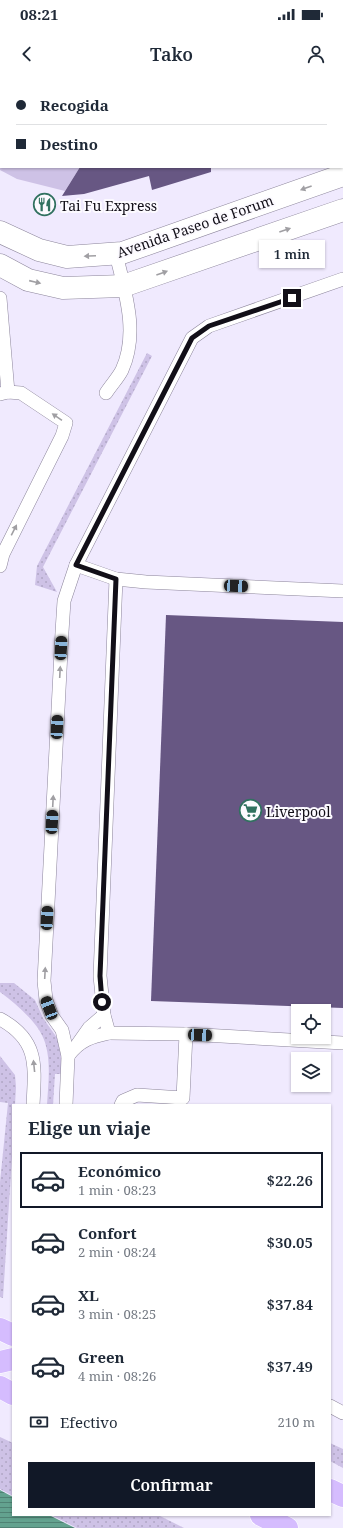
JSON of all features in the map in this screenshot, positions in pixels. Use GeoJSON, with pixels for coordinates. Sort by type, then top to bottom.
{"type":"FeatureCollection","features":[{"type":"Feature","properties":{"kind":"main road"},"geometry":{"type":"LineString","coordinates":[[0,1329],[12,1335]]}},
{"type":"Feature","properties":{"kind":"main road"},"geometry":{"type":"LineString","coordinates":[[0,1362],[12,1359]]}},
{"type":"Feature","properties":{"kind":"main road"},"geometry":{"type":"LineString","coordinates":[[0,1387],[12,1393]]}},
{"type":"Feature","properties":{"kind":"main road"},"geometry":{"type":"LineString","coordinates":[[262,1516],[287,1528]]}},
{"type":"Feature","properties":{"kind":"street","name":"Avenida Paseo de Forum"},"geometry":{"type":"LineString","coordinates":[[0,232],[39,250],[67,257],[116,254],[146,246],[343,175]]}},
{"type":"Feature","properties":{"kind":"street"},"geometry":{"type":"LineString","coordinates":[[0,265],[28,280],[63,288],[123,286],[343,210]]}},
{"type":"Feature","properties":{"kind":"lane"},"geometry":{"type":"LineString","coordinates":[[106,392],[121,371],[130,346],[130,318],[116,254]]}},
{"type":"Feature","properties":{"kind":"lane"},"geometry":{"type":"LineString","coordinates":[[72,1051],[62,1030],[52,1016],[46,1000],[44,981],[64,601],[76,565],[192,338],[209,326],[343,279]]}},
{"type":"Feature","properties":{"kind":"lane"},"geometry":{"type":"LineString","coordinates":[[0,298],[4,393],[21,393],[66,423],[62,436],[2,554],[0,566]]}},
{"type":"Feature","properties":{"kind":"lane"},"geometry":{"type":"LineString","coordinates":[[76,565],[116,579],[146,582],[343,591]]}},
{"type":"Feature","properties":{"kind":"lane"},"geometry":{"type":"LineString","coordinates":[[109,1033],[104,1015],[100,976],[116,579]]}},
{"type":"Feature","properties":{"kind":"lane"},"geometry":{"type":"LineString","coordinates":[[66,1104],[72,1051],[89,1028],[104,1015]]}},
{"type":"Feature","properties":{"kind":"lane"},"geometry":{"type":"LineString","coordinates":[[0,1019],[12,1025],[25,1038],[32,1055],[34,1073],[34,1104]]}},
{"type":"Feature","properties":{"kind":"lane"},"geometry":{"type":"LineString","coordinates":[[72,1051],[98,1036],[109,1033],[186,1034],[343,1043]]}},
{"type":"Feature","properties":{"kind":"lane"},"geometry":{"type":"LineString","coordinates":[[122,1104],[123,1101],[137,1095],[183,1098],[186,1034]]}},
{"type":"Feature","properties":{"kind":"lane"},"geometry":{"type":"LineString","coordinates":[[331,1407],[343,1413]]}},
{"type":"Feature","properties":{"kind":"shaded area"},"geometry":{"type":"Polygon","coordinates":[[[0,168],[79,168],[65,191],[17,179],[0,170],[0,168]]]}},
{"type":"Feature","properties":{"kind":"shaded area"},"geometry":{"type":"Polygon","coordinates":[[[147,353],[152,356],[43,567],[57,592],[35,585],[37,566],[147,353]]]}},
{"type":"Feature","properties":{"kind":"shaded area"},"geometry":{"type":"Polygon","coordinates":[[[0,983],[14,983],[35,1000],[43,1018],[60,1042],[62,1053],[61,1074],[55,1074],[53,1104],[47,1104],[49,1076],[48,1053],[43,1038],[39,1030],[28,1016],[0,992],[0,983]]]}},
{"type":"Feature","properties":{"kind":"shaded area"},"geometry":{"type":"Polygon","coordinates":[[[0,1056],[15,1075],[16,1087],[15,1104],[12,1104],[12,1157],[3,1298],[0,1297],[0,1182],[8,1103],[0,1102],[0,1056]]]}},
{"type":"Feature","properties":{"kind":"shaded area"},"geometry":{"type":"Polygon","coordinates":[[[0,1437],[12,1443],[12,1495],[0,1489],[0,1437]]]}},
{"type":"Feature","properties":{"kind":"shaded area"},"geometry":{"type":"Polygon","coordinates":[[[331,1443],[343,1449],[343,1468],[331,1462],[331,1443]]]}},
{"type":"Feature","properties":{"kind":"shaded area"},"geometry":{"type":"Polygon","coordinates":[[[0,1490],[12,1496],[12,1516],[51,1516],[75,1528],[0,1528],[0,1490]]]}},
{"type":"Feature","properties":{"kind":"shaded area"},"geometry":{"type":"Polygon","coordinates":[[[53,1516],[160,1516],[184,1528],[77,1528],[53,1516]]]}},
{"type":"Feature","properties":{"kind":"building"},"geometry":{"type":"Polygon","coordinates":[[[79,168],[211,168],[211,172],[152,190],[149,176],[84,194],[62,196],[79,168]]]}},
{"type":"Feature","properties":{"kind":"building","name":"Liverpool"},"geometry":{"type":"Polygon","coordinates":[[[166,615],[343,622],[343,1008],[331,1008],[331,1004],[291,1004],[291,1006],[151,1001],[166,615]]]}},
{"type":"Feature","properties":{"kind":"place","name":"Tai Fu Express"},"geometry":{"type":"Point","coordinates":[45,205]}},
{"type":"Feature","properties":{"kind":"place","name":"Liverpool"},"geometry":{"type":"Point","coordinates":[251,811]}},
{"type":"Feature","properties":{"kind":"route"},"geometry":{"type":"LineString","coordinates":[[102,1002],[100,976],[116,579],[76,565],[192,338],[209,326],[292,298]]}}]}
